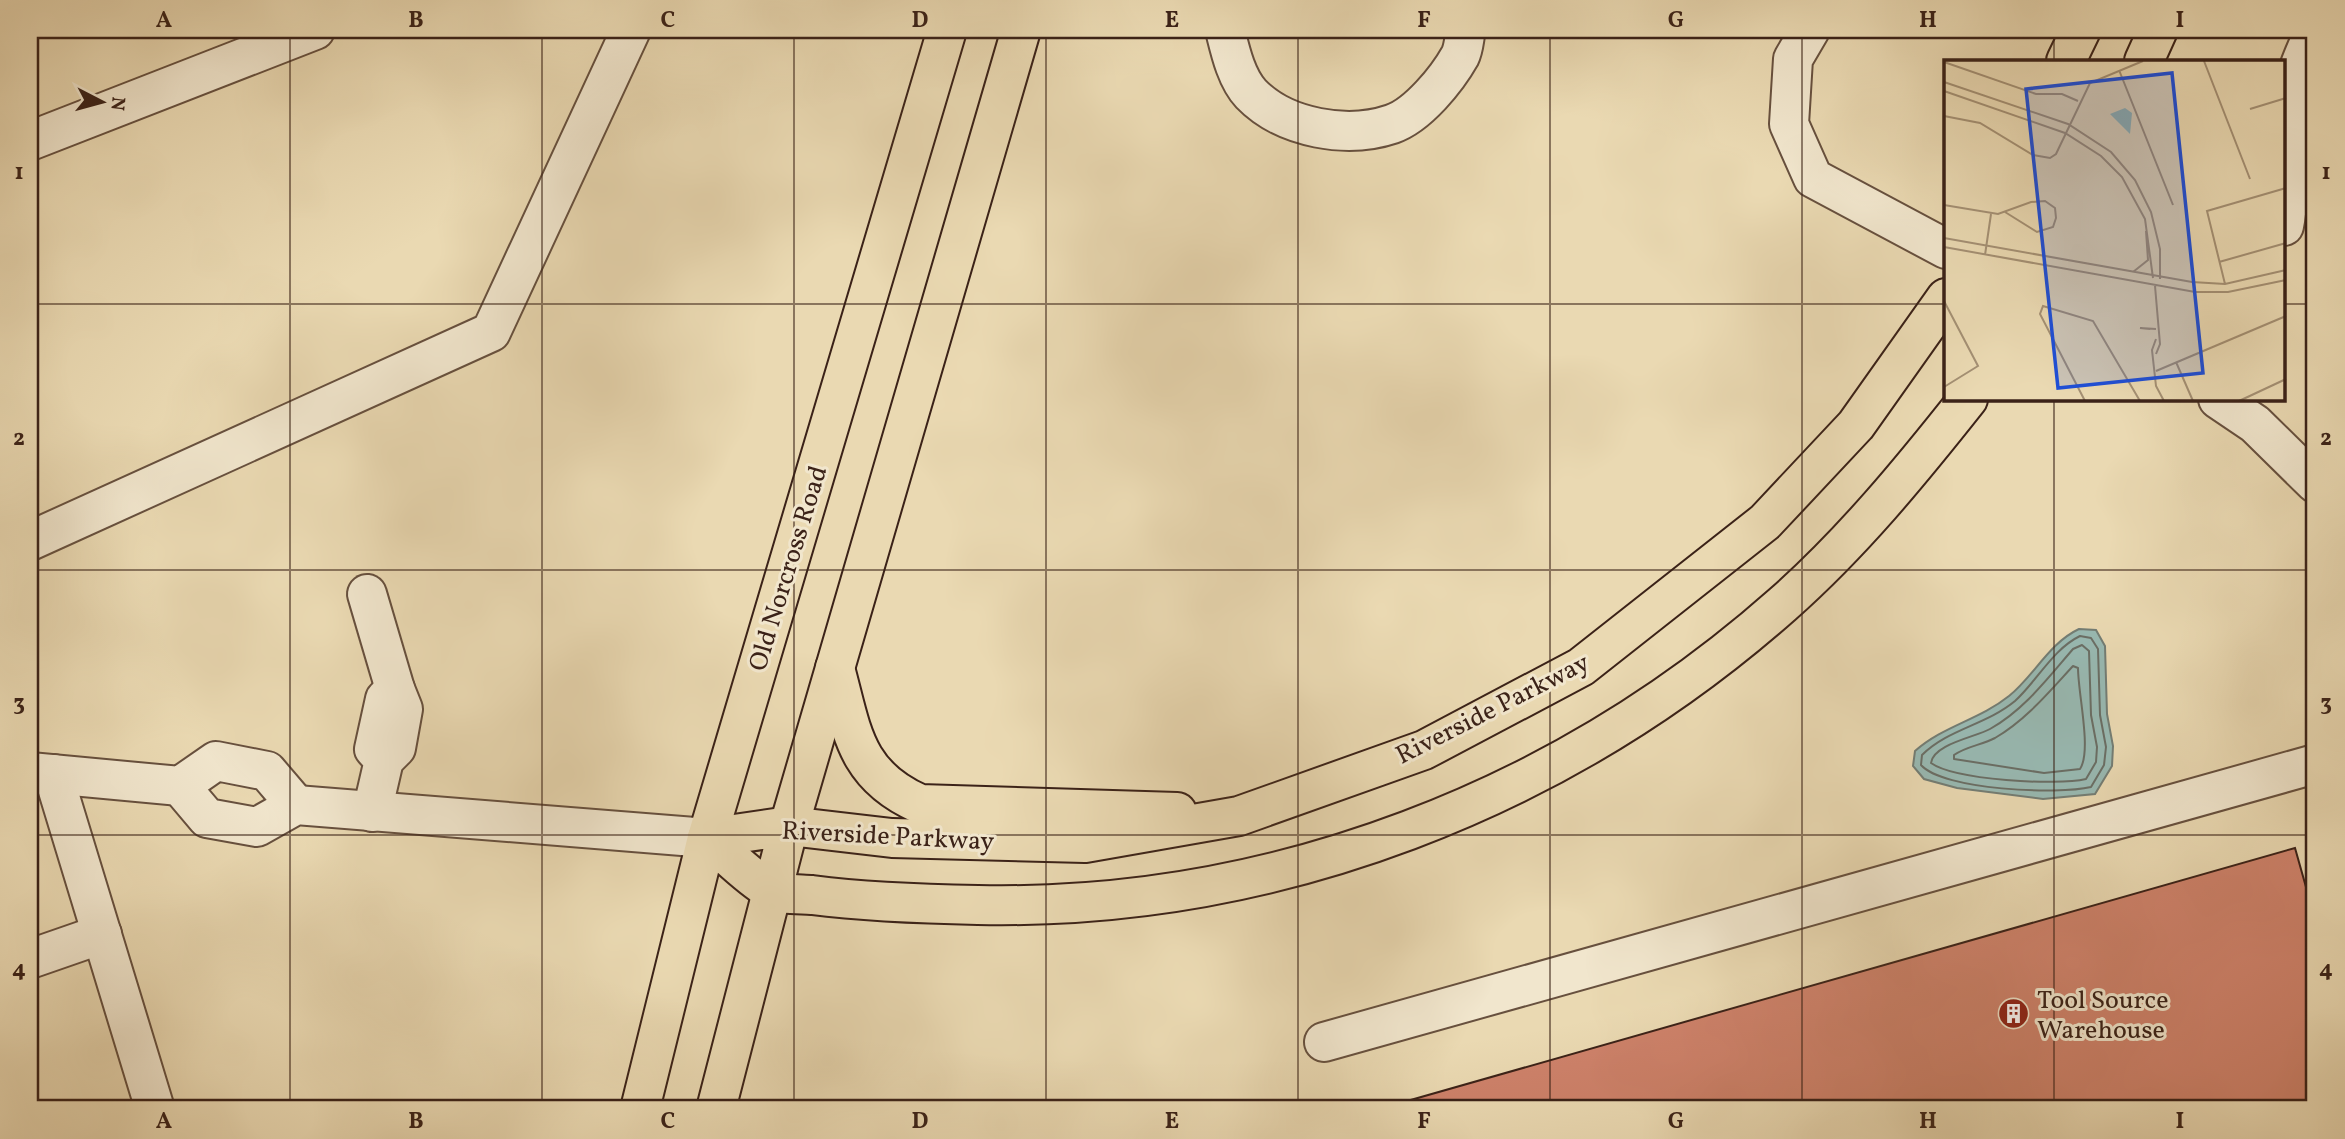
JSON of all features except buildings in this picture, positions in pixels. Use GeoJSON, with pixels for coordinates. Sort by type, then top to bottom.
{"type":"FeatureCollection","features":[{"type":"Feature","properties":{"kind":"main road","name":"Old Norcross Road"},"geometry":{"type":"LineString","coordinates":[[640,1109],[707,838],[947,30]]}},
{"type":"Feature","properties":{"kind":"main road"},"geometry":{"type":"LineString","coordinates":[[716,1109],[789,826],[1021,30]]}},
{"type":"Feature","properties":{"kind":"main road"},"geometry":{"type":"LineString","coordinates":[[2066,60],[2081,30]]}},
{"type":"Feature","properties":{"kind":"main road"},"geometry":{"type":"LineString","coordinates":[[2144,60],[2158,30]]}},
{"type":"Feature","properties":{"kind":"main road","name":"Riverside Parkway"},"geometry":{"type":"LineString","coordinates":[[707,838],[789,826],[892,838],[1085,843],[1239,816],[1424,750],[1581,667],[1765,522],[1856,425],[1944,301]]}},
{"type":"Feature","properties":{"kind":"main road"},"geometry":{"type":"LineString","coordinates":[[707,838],[771,891],[916,904],[1010,905],[1139,898],[1290,869],[1385,839],[1468,806],[1551,768],[1628,721],[1785,603],[1904,480],[1966,401]]}},
{"type":"Feature","properties":{"kind":"main road"},"geometry":{"type":"LineString","coordinates":[[835,668],[855,739],[872,773],[896,793],[920,804],[1129,808],[1239,816]]}},
{"type":"Feature","properties":{"kind":"street"},"geometry":{"type":"LineString","coordinates":[[30,141],[315,30]]}},
{"type":"Feature","properties":{"kind":"street"},"geometry":{"type":"LineString","coordinates":[[30,541],[491,332],[631,30]]}},
{"type":"Feature","properties":{"kind":"street"},"geometry":{"type":"LineString","coordinates":[[1225,30],[1235,64],[1251,94],[1282,115],[1316,128],[1359,131],[1395,123],[1435,93],[1461,54],[1466,30]]}},
{"type":"Feature","properties":{"kind":"street"},"geometry":{"type":"LineString","coordinates":[[1810,30],[1793,59],[1789,124],[1813,178],[1944,248]]}},
{"type":"Feature","properties":{"kind":"street"},"geometry":{"type":"LineString","coordinates":[[2286,216],[2287,121],[2295,73],[2315,30]]}},
{"type":"Feature","properties":{"kind":"street"},"geometry":{"type":"LineString","coordinates":[[2221,401],[2256,424],[2315,483]]}},
{"type":"Feature","properties":{"kind":"street"},"geometry":{"type":"LineString","coordinates":[[367,594],[403,709],[396,748],[384,760],[372,812]]}},
{"type":"Feature","properties":{"kind":"street"},"geometry":{"type":"LineString","coordinates":[[155,1109],[102,934],[42,773],[180,786],[216,761],[267,771],[296,805]]}},
{"type":"Feature","properties":{"kind":"street"},"geometry":{"type":"LineString","coordinates":[[1324,1042],[2315,764]]}},
{"type":"Feature","properties":{"kind":"street"},"geometry":{"type":"LineString","coordinates":[[180,786],[207,818],[257,827],[296,805],[707,838]]}},
{"type":"Feature","properties":{"kind":"street"},"geometry":{"type":"LineString","coordinates":[[30,959],[102,934]]}},
{"type":"Feature","properties":{"kind":"water"},"geometry":{"type":"Polygon","coordinates":[[[2079,629],[2096,630],[2105,646],[2107,714],[2113,746],[2112,766],[2095,794],[2043,799],[1957,788],[1924,779],[1913,766],[1915,751],[1937,735],[1986,711],[2009,696],[2050,651],[2079,629]]]}},
{"type":"Feature","properties":{"kind":"place","name":"Tool Source Warehouse"},"geometry":{"type":"Point","coordinates":[2014,1014]}}]}
